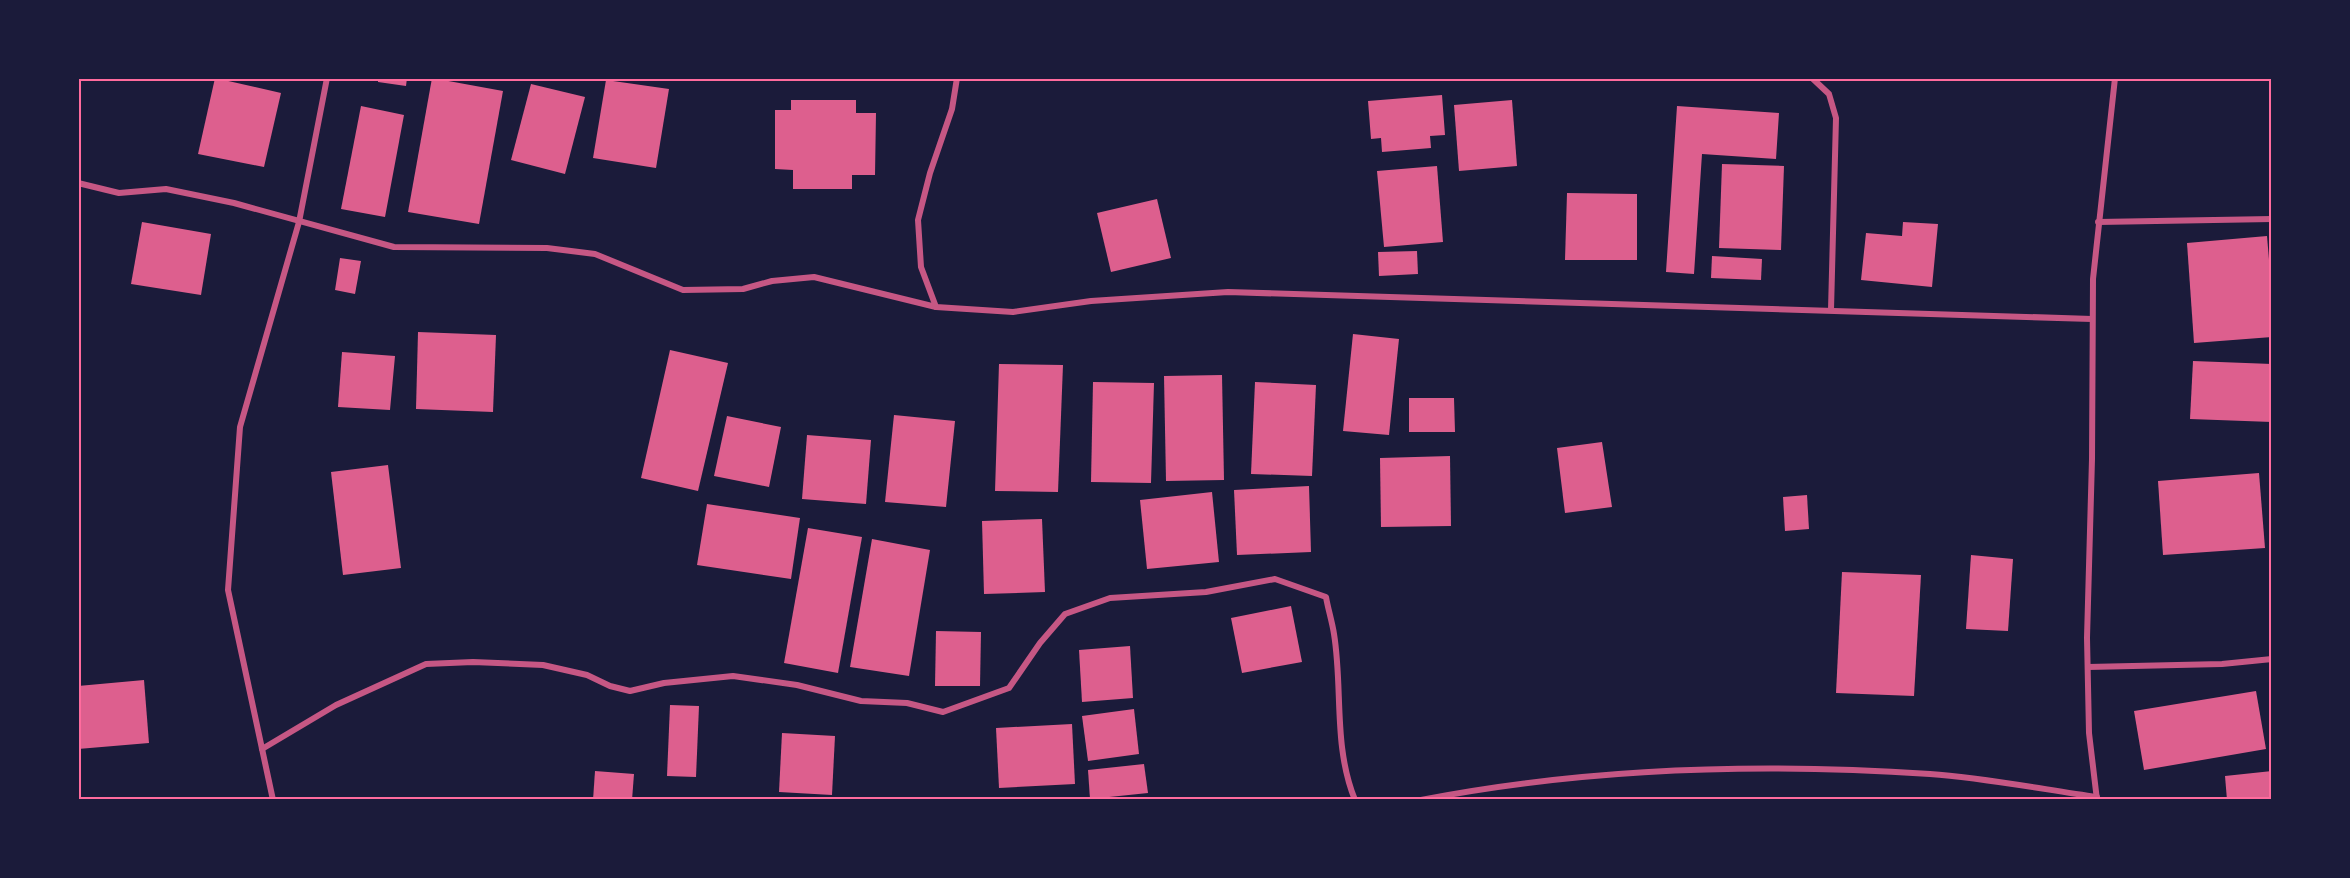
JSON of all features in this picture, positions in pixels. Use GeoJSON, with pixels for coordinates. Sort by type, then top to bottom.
{"type":"FeatureCollection","features":[{"type":"Feature","properties":{"kind":"street"},"geometry":{"type":"LineString","coordinates":[[273,800],[228,590],[240,427],[299,222],[327,78]]}},
{"type":"Feature","properties":{"kind":"street"},"geometry":{"type":"LineString","coordinates":[[936,308],[921,267],[918,220],[930,174],[952,109],[957,78]]}},
{"type":"Feature","properties":{"kind":"street"},"geometry":{"type":"LineString","coordinates":[[1812,78],[1829,94],[1836,118],[1831,310]]}},
{"type":"Feature","properties":{"kind":"street"},"geometry":{"type":"LineString","coordinates":[[1421,800],[1469,790],[1664,770],[1788,769],[1931,774],[2097,798],[2089,733],[2088,667],[2093,279],[2115,78]]}},
{"type":"Feature","properties":{"kind":"street"},"geometry":{"type":"LineString","coordinates":[[78,183],[118,193],[166,189],[234,203],[394,247],[547,248],[595,254],[683,290],[743,289],[772,281],[814,277],[936,308],[1013,312],[1090,301],[1228,292],[2092,319]]}},
{"type":"Feature","properties":{"kind":"street"},"geometry":{"type":"LineString","coordinates":[[2098,222],[2272,219]]}},
{"type":"Feature","properties":{"kind":"street"},"geometry":{"type":"LineString","coordinates":[[262,748],[336,705],[426,664],[473,662],[543,665],[587,675],[610,686],[630,691],[664,682],[733,676],[797,685],[861,701],[907,703],[943,712],[1009,688],[1040,643],[1065,614],[1110,598],[1206,592],[1275,579],[1326,597],[1335,634],[1340,727],[1349,786],[1355,800]]}},
{"type":"Feature","properties":{"kind":"street"},"geometry":{"type":"LineString","coordinates":[[2088,667],[2222,664],[2272,658]]}},
{"type":"Feature","properties":{"kind":"building"},"geometry":{"type":"Polygon","coordinates":[[[215,78],[281,93],[264,167],[198,154],[215,78]]]}},
{"type":"Feature","properties":{"kind":"building"},"geometry":{"type":"Polygon","coordinates":[[[378,78],[407,78],[406,86],[378,82],[378,78]]]}},
{"type":"Feature","properties":{"kind":"building"},"geometry":{"type":"Polygon","coordinates":[[[432,78],[503,91],[479,224],[408,212],[432,78]]]}},
{"type":"Feature","properties":{"kind":"building"},"geometry":{"type":"Polygon","coordinates":[[[606,80],[669,89],[656,168],[593,158],[606,80]]]}},
{"type":"Feature","properties":{"kind":"building"},"geometry":{"type":"Polygon","coordinates":[[[531,84],[585,97],[565,174],[511,160],[531,84]]]}},
{"type":"Feature","properties":{"kind":"building"},"geometry":{"type":"Polygon","coordinates":[[[1442,95],[1445,135],[1430,136],[1431,148],[1382,152],[1381,138],[1371,139],[1368,101],[1442,95]]]}},
{"type":"Feature","properties":{"kind":"building"},"geometry":{"type":"Polygon","coordinates":[[[791,100],[856,100],[856,113],[876,113],[875,175],[852,175],[852,189],[793,189],[793,170],[775,169],[775,110],[791,110],[791,100]]]}},
{"type":"Feature","properties":{"kind":"building"},"geometry":{"type":"Polygon","coordinates":[[[1512,100],[1517,166],[1459,171],[1454,105],[1512,100]]]}},
{"type":"Feature","properties":{"kind":"building"},"geometry":{"type":"Polygon","coordinates":[[[361,106],[404,115],[385,217],[341,209],[361,106]]]}},
{"type":"Feature","properties":{"kind":"building"},"geometry":{"type":"Polygon","coordinates":[[[1677,106],[1779,113],[1776,159],[1702,154],[1694,274],[1666,272],[1677,106]]]}},
{"type":"Feature","properties":{"kind":"building"},"geometry":{"type":"Polygon","coordinates":[[[1722,164],[1784,166],[1781,250],[1719,248],[1722,164]]]}},
{"type":"Feature","properties":{"kind":"building"},"geometry":{"type":"Polygon","coordinates":[[[1437,166],[1443,242],[1384,247],[1377,171],[1437,166]]]}},
{"type":"Feature","properties":{"kind":"building"},"geometry":{"type":"Polygon","coordinates":[[[1567,193],[1637,194],[1637,260],[1565,260],[1567,193]]]}},
{"type":"Feature","properties":{"kind":"building"},"geometry":{"type":"Polygon","coordinates":[[[1157,199],[1171,258],[1111,272],[1097,213],[1157,199]]]}},
{"type":"Feature","properties":{"kind":"building"},"geometry":{"type":"Polygon","coordinates":[[[142,222],[211,234],[201,295],[131,284],[142,222]]]}},
{"type":"Feature","properties":{"kind":"building"},"geometry":{"type":"Polygon","coordinates":[[[1903,222],[1938,224],[1932,287],[1861,280],[1866,233],[1902,236],[1903,222]]]}},
{"type":"Feature","properties":{"kind":"building"},"geometry":{"type":"Polygon","coordinates":[[[2267,236],[2272,295],[2272,337],[2194,343],[2187,243],[2267,236]]]}},
{"type":"Feature","properties":{"kind":"building"},"geometry":{"type":"Polygon","coordinates":[[[1417,251],[1418,274],[1379,276],[1378,252],[1417,251]]]}},
{"type":"Feature","properties":{"kind":"building"},"geometry":{"type":"Polygon","coordinates":[[[1712,256],[1762,259],[1761,280],[1711,278],[1712,256]]]}},
{"type":"Feature","properties":{"kind":"building"},"geometry":{"type":"Polygon","coordinates":[[[340,258],[361,261],[355,294],[335,290],[340,258]]]}},
{"type":"Feature","properties":{"kind":"building"},"geometry":{"type":"Polygon","coordinates":[[[418,332],[496,335],[493,412],[416,409],[418,332]]]}},
{"type":"Feature","properties":{"kind":"building"},"geometry":{"type":"Polygon","coordinates":[[[1353,334],[1399,339],[1389,435],[1343,431],[1353,334]]]}},
{"type":"Feature","properties":{"kind":"building"},"geometry":{"type":"Polygon","coordinates":[[[670,350],[728,363],[698,491],[641,478],[670,350]]]}},
{"type":"Feature","properties":{"kind":"building"},"geometry":{"type":"Polygon","coordinates":[[[342,352],[395,356],[390,410],[338,407],[342,352]]]}},
{"type":"Feature","properties":{"kind":"building"},"geometry":{"type":"Polygon","coordinates":[[[2193,361],[2272,364],[2272,422],[2190,419],[2193,361]]]}},
{"type":"Feature","properties":{"kind":"building"},"geometry":{"type":"Polygon","coordinates":[[[999,364],[1063,365],[1058,492],[995,491],[999,364]]]}},
{"type":"Feature","properties":{"kind":"building"},"geometry":{"type":"Polygon","coordinates":[[[1222,375],[1224,480],[1166,481],[1164,376],[1222,375]]]}},
{"type":"Feature","properties":{"kind":"building"},"geometry":{"type":"Polygon","coordinates":[[[1093,382],[1154,383],[1151,483],[1091,482],[1093,382]]]}},
{"type":"Feature","properties":{"kind":"building"},"geometry":{"type":"Polygon","coordinates":[[[1255,382],[1316,385],[1312,476],[1251,474],[1255,382]]]}},
{"type":"Feature","properties":{"kind":"building"},"geometry":{"type":"Polygon","coordinates":[[[1409,398],[1454,398],[1455,432],[1409,432],[1409,398]]]}},
{"type":"Feature","properties":{"kind":"building"},"geometry":{"type":"Polygon","coordinates":[[[894,415],[955,421],[946,507],[885,502],[894,415]]]}},
{"type":"Feature","properties":{"kind":"building"},"geometry":{"type":"Polygon","coordinates":[[[727,416],[781,427],[769,487],[714,476],[727,416]]]}},
{"type":"Feature","properties":{"kind":"building"},"geometry":{"type":"Polygon","coordinates":[[[807,435],[871,440],[866,504],[802,499],[807,435]]]}},
{"type":"Feature","properties":{"kind":"building"},"geometry":{"type":"Polygon","coordinates":[[[1602,442],[1612,507],[1565,513],[1557,448],[1602,442]]]}},
{"type":"Feature","properties":{"kind":"building"},"geometry":{"type":"Polygon","coordinates":[[[1450,456],[1451,526],[1381,527],[1380,458],[1450,456]]]}},
{"type":"Feature","properties":{"kind":"building"},"geometry":{"type":"Polygon","coordinates":[[[388,465],[401,568],[343,575],[331,472],[388,465]]]}},
{"type":"Feature","properties":{"kind":"building"},"geometry":{"type":"Polygon","coordinates":[[[2259,473],[2265,548],[2163,555],[2158,481],[2259,473]]]}},
{"type":"Feature","properties":{"kind":"building"},"geometry":{"type":"Polygon","coordinates":[[[1309,486],[1311,552],[1237,555],[1234,490],[1309,486]]]}},
{"type":"Feature","properties":{"kind":"building"},"geometry":{"type":"Polygon","coordinates":[[[1212,492],[1219,562],[1147,569],[1140,500],[1212,492]]]}},
{"type":"Feature","properties":{"kind":"building"},"geometry":{"type":"Polygon","coordinates":[[[1807,495],[1809,529],[1785,531],[1783,497],[1807,495]]]}},
{"type":"Feature","properties":{"kind":"building"},"geometry":{"type":"Polygon","coordinates":[[[707,504],[800,518],[791,579],[697,565],[707,504]]]}},
{"type":"Feature","properties":{"kind":"building"},"geometry":{"type":"Polygon","coordinates":[[[1042,519],[1045,592],[984,594],[982,521],[1042,519]]]}},
{"type":"Feature","properties":{"kind":"building"},"geometry":{"type":"Polygon","coordinates":[[[808,528],[862,537],[838,673],[784,663],[808,528]]]}},
{"type":"Feature","properties":{"kind":"building"},"geometry":{"type":"Polygon","coordinates":[[[872,539],[930,550],[909,676],[850,667],[872,539]]]}},
{"type":"Feature","properties":{"kind":"building"},"geometry":{"type":"Polygon","coordinates":[[[1971,555],[2013,559],[2008,631],[1966,629],[1971,555]]]}},
{"type":"Feature","properties":{"kind":"building"},"geometry":{"type":"Polygon","coordinates":[[[1842,572],[1921,575],[1914,696],[1836,693],[1842,572]]]}},
{"type":"Feature","properties":{"kind":"building"},"geometry":{"type":"Polygon","coordinates":[[[1291,606],[1302,662],[1242,673],[1231,618],[1291,606]]]}},
{"type":"Feature","properties":{"kind":"building"},"geometry":{"type":"Polygon","coordinates":[[[936,631],[981,632],[980,686],[935,686],[936,631]]]}},
{"type":"Feature","properties":{"kind":"building"},"geometry":{"type":"Polygon","coordinates":[[[1130,646],[1133,698],[1082,702],[1079,650],[1130,646]]]}},
{"type":"Feature","properties":{"kind":"building"},"geometry":{"type":"Polygon","coordinates":[[[144,680],[149,743],[78,749],[78,686],[144,680]]]}},
{"type":"Feature","properties":{"kind":"building"},"geometry":{"type":"Polygon","coordinates":[[[2256,691],[2266,749],[2144,770],[2134,711],[2256,691]]]}},
{"type":"Feature","properties":{"kind":"building"},"geometry":{"type":"Polygon","coordinates":[[[670,705],[699,706],[696,777],[667,776],[670,705]]]}},
{"type":"Feature","properties":{"kind":"building"},"geometry":{"type":"Polygon","coordinates":[[[1134,709],[1139,754],[1088,761],[1082,716],[1134,709]]]}},
{"type":"Feature","properties":{"kind":"building"},"geometry":{"type":"Polygon","coordinates":[[[1072,724],[1075,784],[999,788],[996,728],[1072,724]]]}},
{"type":"Feature","properties":{"kind":"building"},"geometry":{"type":"Polygon","coordinates":[[[782,733],[835,736],[832,795],[779,792],[782,733]]]}},
{"type":"Feature","properties":{"kind":"building"},"geometry":{"type":"Polygon","coordinates":[[[1144,764],[1148,793],[1090,799],[1088,770],[1144,764]]]}},
{"type":"Feature","properties":{"kind":"building"},"geometry":{"type":"Polygon","coordinates":[[[595,771],[634,774],[632,800],[593,800],[595,771]]]}},
{"type":"Feature","properties":{"kind":"building"},"geometry":{"type":"Polygon","coordinates":[[[2272,771],[2272,800],[2227,800],[2225,776],[2272,771]]]}}]}
